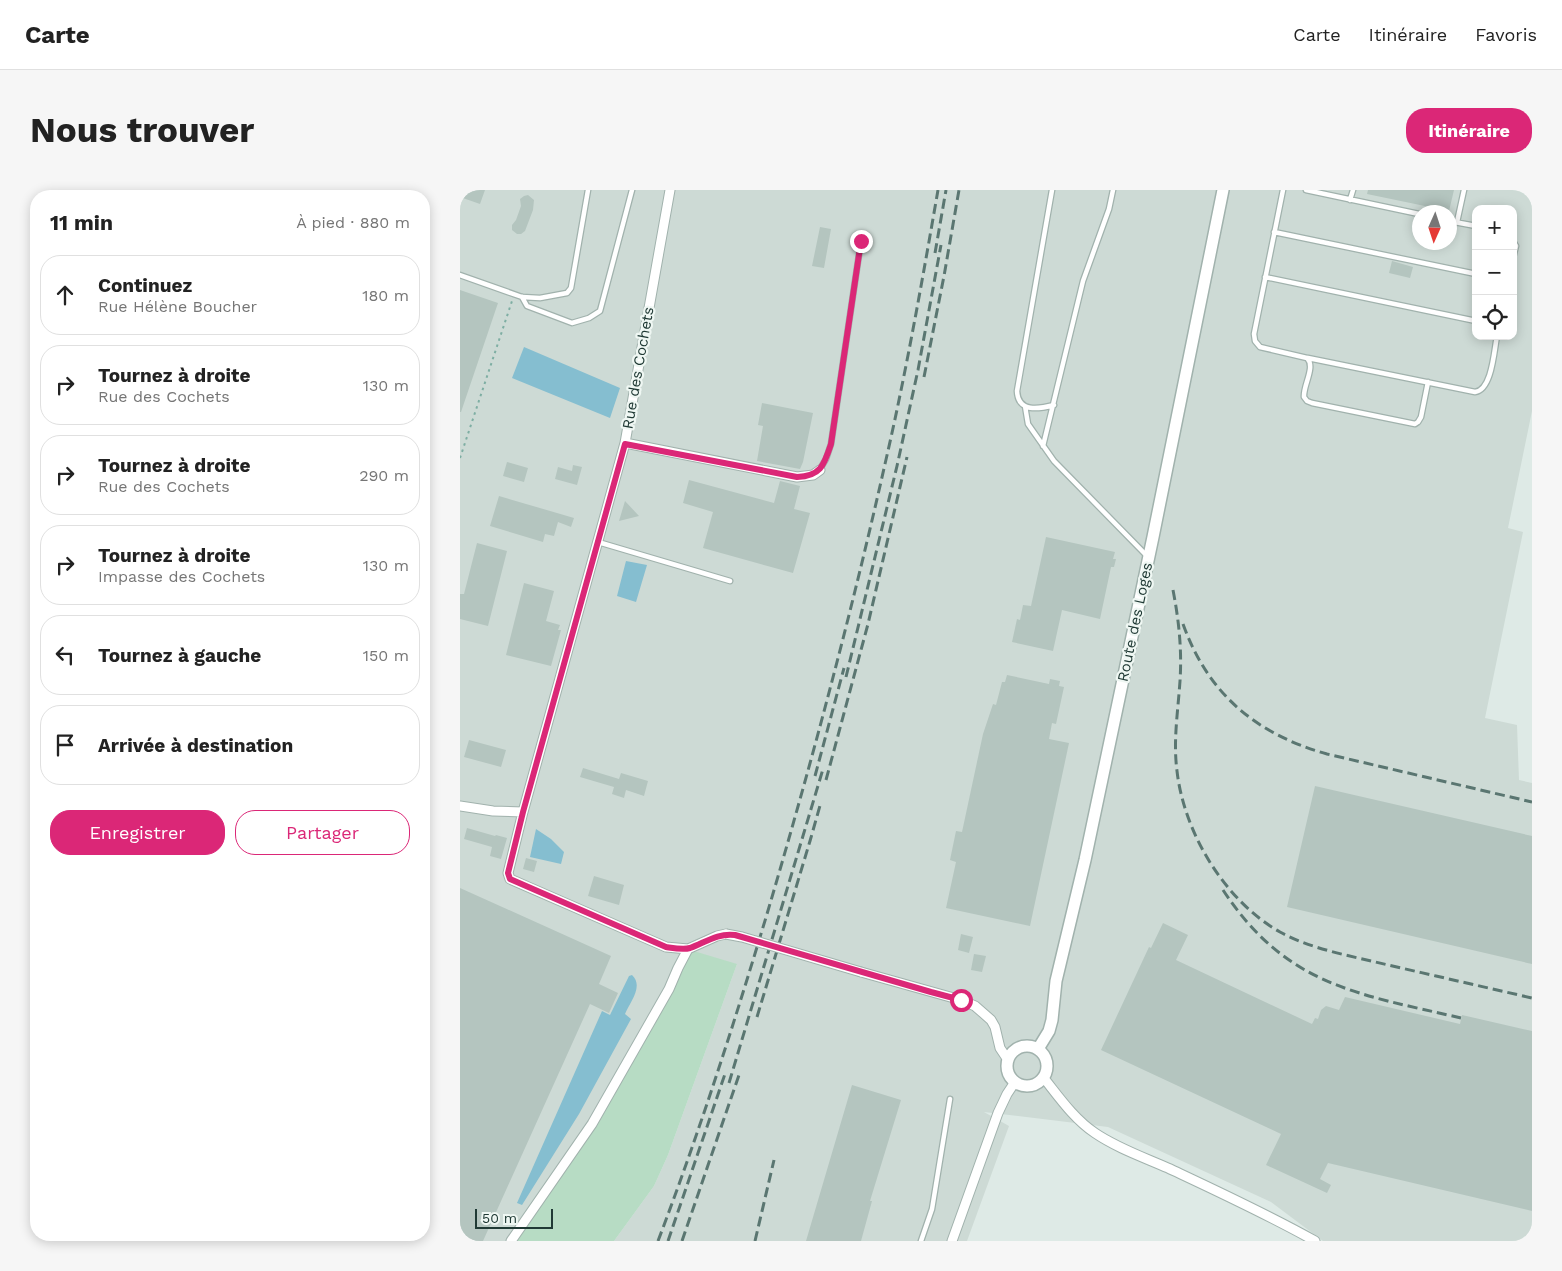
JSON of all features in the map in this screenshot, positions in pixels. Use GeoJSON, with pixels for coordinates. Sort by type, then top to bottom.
{"type":"FeatureCollection","features":[{"type":"Feature","properties":{"kind":"street","name":"Rue des Cochets"},"geometry":{"type":"LineString","coordinates":[[670,190],[625,444],[523,812],[508,873],[510,879],[666,947],[688,949]]}},
{"type":"Feature","properties":{"kind":"street","name":"Route des Loges"},"geometry":{"type":"LineString","coordinates":[[1038,1049],[1050,1031],[1056,982],[1087,850],[1223,190]]}},
{"type":"Feature","properties":{"kind":"street"},"geometry":{"type":"LineString","coordinates":[[625,444],[797,477],[813,475],[820,470]]}},
{"type":"Feature","properties":{"kind":"street"},"geometry":{"type":"LineString","coordinates":[[460,806],[493,811],[523,812]]}},
{"type":"Feature","properties":{"kind":"street"},"geometry":{"type":"LineString","coordinates":[[511,1241],[592,1124],[669,989],[688,949],[707,940],[726,934],[742,937],[961,1000],[975,1006],[991,1020],[995,1027],[1000,1048],[1008,1060]]}},
{"type":"Feature","properties":{"kind":"street"},"geometry":{"type":"LineString","coordinates":[[1024,1046],[1038,1049],[1045,1058],[1046,1069],[1043,1077],[1032,1085],[1026,1086],[1015,1082],[1007,1068],[1008,1060],[1016,1049],[1024,1046]]}},
{"type":"Feature","properties":{"kind":"street"},"geometry":{"type":"LineString","coordinates":[[1043,1077],[1072,1113],[1095,1133],[1120,1147],[1271,1216],[1315,1241]]}},
{"type":"Feature","properties":{"kind":"street"},"geometry":{"type":"LineString","coordinates":[[952,1241],[995,1120],[1015,1082]]}},
{"type":"Feature","properties":{"kind":"lane"},"geometry":{"type":"LineString","coordinates":[[460,275],[522,297],[540,298],[567,293],[571,288],[588,190]]}},
{"type":"Feature","properties":{"kind":"lane"},"geometry":{"type":"LineString","coordinates":[[522,297],[527,306],[572,323],[589,318],[600,311],[632,190]]}},
{"type":"Feature","properties":{"kind":"lane"},"geometry":{"type":"LineString","coordinates":[[1052,190],[1017,400],[1022,405],[1038,409],[1054,405]]}},
{"type":"Feature","properties":{"kind":"lane"},"geometry":{"type":"LineString","coordinates":[[1043,446],[1083,281],[1109,209],[1113,190]]}},
{"type":"Feature","properties":{"kind":"lane"},"geometry":{"type":"LineString","coordinates":[[1283,190],[1254,334],[1255,341],[1260,347],[1476,392],[1481,391],[1489,379],[1496,340]]}},
{"type":"Feature","properties":{"kind":"lane"},"geometry":{"type":"LineString","coordinates":[[1306,190],[1412,212]]}},
{"type":"Feature","properties":{"kind":"lane"},"geometry":{"type":"LineString","coordinates":[[1350,200],[1352,190]]}},
{"type":"Feature","properties":{"kind":"lane"},"geometry":{"type":"LineString","coordinates":[[1464,190],[1457,222],[1472,225]]}},
{"type":"Feature","properties":{"kind":"lane"},"geometry":{"type":"LineString","coordinates":[[1274,232],[1472,273]]}},
{"type":"Feature","properties":{"kind":"lane"},"geometry":{"type":"LineString","coordinates":[[820,470],[831,444],[861,241]]}},
{"type":"Feature","properties":{"kind":"lane"},"geometry":{"type":"LineString","coordinates":[[1265,277],[1472,320]]}},
{"type":"Feature","properties":{"kind":"lane"},"geometry":{"type":"LineString","coordinates":[[1306,358],[1309,360],[1310,366],[1304,393],[1307,401],[1411,424],[1418,422],[1421,417],[1428,382]]}},
{"type":"Feature","properties":{"kind":"lane"},"geometry":{"type":"LineString","coordinates":[[1025,406],[1028,424],[1060,468],[1148,558]]}},
{"type":"Feature","properties":{"kind":"lane"},"geometry":{"type":"LineString","coordinates":[[598,542],[730,581]]}},
{"type":"Feature","properties":{"kind":"lane"},"geometry":{"type":"LineString","coordinates":[[921,1241],[932,1209],[950,1100]]}},
{"type":"Feature","properties":{"kind":"path"},"geometry":{"type":"LineString","coordinates":[[460,458],[514,294]]}},
{"type":"Feature","properties":{"kind":"shaded area"},"geometry":{"type":"Polygon","coordinates":[[[460,190],[1532,190],[1532,411],[1508,528],[1523,532],[1485,718],[1517,725],[1519,780],[1532,783],[1532,1241],[1323,1241],[1271,1202],[1108,1127],[984,1112],[1009,1126],[967,1241],[614,1241],[654,1186],[668,1155],[737,964],[627,1063],[510,1241],[460,1241],[460,190]]]}},
{"type":"Feature","properties":{"kind":"green space"},"geometry":{"type":"Polygon","coordinates":[[[687,949],[737,964],[668,1155],[654,1186],[614,1241],[510,1241],[592,1123],[687,949]]]}},
{"type":"Feature","properties":{"kind":"water"},"geometry":{"type":"Polygon","coordinates":[[[524,347],[620,388],[610,418],[512,378],[524,347]]]}},
{"type":"Feature","properties":{"kind":"water"},"geometry":{"type":"Polygon","coordinates":[[[626,561],[647,565],[636,602],[617,596],[626,561]]]}},
{"type":"Feature","properties":{"kind":"water"},"geometry":{"type":"Polygon","coordinates":[[[536,829],[551,839],[564,852],[561,864],[530,857],[536,829]]]}},
{"type":"Feature","properties":{"kind":"water"},"geometry":{"type":"Polygon","coordinates":[[[632,975],[637,984],[633,999],[625,1014],[631,1019],[579,1114],[522,1205],[517,1203],[602,1011],[610,1015],[629,976],[632,975]]]}},
{"type":"Feature","properties":{"kind":"building"},"geometry":{"type":"Polygon","coordinates":[[[460,190],[485,190],[480,204],[460,197],[460,190]]]}},
{"type":"Feature","properties":{"kind":"building"},"geometry":{"type":"Polygon","coordinates":[[[1368,190],[1454,190],[1450,205],[1420,205],[1367,194],[1368,190]]]}},
{"type":"Feature","properties":{"kind":"building"},"geometry":{"type":"Polygon","coordinates":[[[528,195],[534,200],[533,210],[525,231],[517,234],[512,230],[512,225],[521,206],[520,199],[528,195]]]}},
{"type":"Feature","properties":{"kind":"building"},"geometry":{"type":"Polygon","coordinates":[[[820,227],[831,229],[824,268],[812,266],[820,227]]]}},
{"type":"Feature","properties":{"kind":"building"},"geometry":{"type":"Polygon","coordinates":[[[1392,261],[1413,267],[1410,278],[1389,273],[1392,261]]]}},
{"type":"Feature","properties":{"kind":"building"},"geometry":{"type":"Polygon","coordinates":[[[460,290],[498,303],[461,412],[460,412],[460,290]]]}},
{"type":"Feature","properties":{"kind":"building"},"geometry":{"type":"Polygon","coordinates":[[[762,403],[813,413],[800,469],[757,461],[763,426],[758,425],[762,403]]]}},
{"type":"Feature","properties":{"kind":"building"},"geometry":{"type":"Polygon","coordinates":[[[507,462],[528,468],[524,482],[503,476],[507,462]]]}},
{"type":"Feature","properties":{"kind":"building"},"geometry":{"type":"Polygon","coordinates":[[[573,465],[582,467],[577,485],[555,479],[558,467],[572,471],[573,465]]]}},
{"type":"Feature","properties":{"kind":"building"},"geometry":{"type":"Polygon","coordinates":[[[689,480],[774,503],[780,481],[800,486],[794,509],[810,513],[793,573],[703,548],[713,512],[683,503],[689,480]]]}},
{"type":"Feature","properties":{"kind":"building"},"geometry":{"type":"Polygon","coordinates":[[[499,496],[574,518],[571,527],[558,522],[554,536],[545,534],[543,542],[490,526],[499,496]]]}},
{"type":"Feature","properties":{"kind":"building"},"geometry":{"type":"Polygon","coordinates":[[[625,501],[639,516],[619,521],[625,501]]]}},
{"type":"Feature","properties":{"kind":"building"},"geometry":{"type":"Polygon","coordinates":[[[1046,537],[1115,552],[1113,559],[1116,559],[1114,567],[1111,567],[1100,619],[1062,610],[1053,651],[1012,642],[1017,619],[1020,620],[1023,605],[1031,606],[1046,537]]]}},
{"type":"Feature","properties":{"kind":"building"},"geometry":{"type":"Polygon","coordinates":[[[477,543],[507,551],[488,626],[460,619],[460,594],[464,594],[477,543]]]}},
{"type":"Feature","properties":{"kind":"building"},"geometry":{"type":"Polygon","coordinates":[[[524,583],[554,591],[546,621],[560,625],[558,630],[561,630],[551,666],[506,655],[524,583]]]}},
{"type":"Feature","properties":{"kind":"building"},"geometry":{"type":"Polygon","coordinates":[[[1007,675],[1049,684],[1050,679],[1060,681],[1059,686],[1064,687],[1056,724],[1052,723],[1049,739],[1069,743],[1030,926],[946,908],[956,862],[950,860],[956,831],[962,832],[983,734],[993,704],[996,705],[1002,682],[1005,682],[1007,675]]]}},
{"type":"Feature","properties":{"kind":"building"},"geometry":{"type":"Polygon","coordinates":[[[469,740],[506,750],[501,767],[464,757],[469,740]]]}},
{"type":"Feature","properties":{"kind":"building"},"geometry":{"type":"Polygon","coordinates":[[[583,768],[619,779],[621,773],[648,781],[644,796],[626,790],[624,798],[612,794],[614,787],[580,777],[583,768]]]}},
{"type":"Feature","properties":{"kind":"building"},"geometry":{"type":"Polygon","coordinates":[[[1315,786],[1532,836],[1532,964],[1287,907],[1315,786]]]}},
{"type":"Feature","properties":{"kind":"building"},"geometry":{"type":"Polygon","coordinates":[[[467,828],[507,838],[501,859],[490,856],[492,847],[464,839],[467,828]]]}},
{"type":"Feature","properties":{"kind":"building"},"geometry":{"type":"Polygon","coordinates":[[[526,858],[537,861],[534,872],[523,869],[526,858]]]}},
{"type":"Feature","properties":{"kind":"building"},"geometry":{"type":"Polygon","coordinates":[[[594,876],[624,885],[619,905],[588,896],[594,876]]]}},
{"type":"Feature","properties":{"kind":"building"},"geometry":{"type":"Polygon","coordinates":[[[460,888],[611,956],[599,984],[618,993],[609,1013],[590,1004],[483,1241],[460,1241],[460,888]]]}},
{"type":"Feature","properties":{"kind":"building"},"geometry":{"type":"Polygon","coordinates":[[[1163,923],[1188,935],[1176,960],[1312,1024],[1315,1018],[1318,1019],[1321,1010],[1326,1006],[1339,1010],[1345,997],[1460,1024],[1462,1015],[1532,1031],[1532,1211],[1328,1163],[1320,1179],[1331,1185],[1327,1193],[1266,1165],[1281,1134],[1101,1050],[1149,947],[1151,948],[1163,923]]]}},
{"type":"Feature","properties":{"kind":"building"},"geometry":{"type":"Polygon","coordinates":[[[961,934],[973,937],[969,953],[958,950],[961,934]]]}},
{"type":"Feature","properties":{"kind":"building"},"geometry":{"type":"Polygon","coordinates":[[[974,954],[986,956],[982,972],[971,970],[974,954]]]}},
{"type":"Feature","properties":{"kind":"building"},"geometry":{"type":"Polygon","coordinates":[[[852,1085],[901,1100],[870,1201],[872,1201],[861,1241],[806,1241],[852,1085]]]}},
{"type":"Feature","properties":{"kind":"railway"},"geometry":{"type":"LineString","coordinates":[[658,1241],[702,1119],[742,996],[830,690],[893,430],[938,190]]}},
{"type":"Feature","properties":{"kind":"railway"},"geometry":{"type":"LineString","coordinates":[[935,253],[946,190]]}},
{"type":"Feature","properties":{"kind":"railway"},"geometry":{"type":"LineString","coordinates":[[924,377],[959,190]]}},
{"type":"Feature","properties":{"kind":"railway"},"geometry":{"type":"LineString","coordinates":[[846,677],[897,466],[918,370],[941,245]]}},
{"type":"Feature","properties":{"kind":"railway"},"geometry":{"type":"LineString","coordinates":[[826,780],[868,624],[907,457]]}},
{"type":"Feature","properties":{"kind":"railway"},"geometry":{"type":"LineString","coordinates":[[1173,590],[1181,658],[1176,737],[1176,760],[1181,794],[1188,818],[1198,841],[1225,884],[1260,919],[1280,932],[1319,948],[1532,998]]}},
{"type":"Feature","properties":{"kind":"railway"},"geometry":{"type":"LineString","coordinates":[[1183,624],[1193,649],[1221,691],[1257,723],[1278,735],[1301,746],[1327,754],[1532,802]]}},
{"type":"Feature","properties":{"kind":"railway"},"geometry":{"type":"LineString","coordinates":[[815,776],[844,668]]}},
{"type":"Feature","properties":{"kind":"railway"},"geometry":{"type":"LineString","coordinates":[[729,1083],[823,769]]}},
{"type":"Feature","properties":{"kind":"railway"},"geometry":{"type":"LineString","coordinates":[[757,1017],[821,802]]}},
{"type":"Feature","properties":{"kind":"railway"},"geometry":{"type":"LineString","coordinates":[[1223,890],[1247,922],[1272,947],[1299,966],[1327,981],[1357,992],[1461,1018]]}},
{"type":"Feature","properties":{"kind":"railway"},"geometry":{"type":"LineString","coordinates":[[668,1241],[726,1071]]}},
{"type":"Feature","properties":{"kind":"railway"},"geometry":{"type":"LineString","coordinates":[[682,1241],[739,1075]]}},
{"type":"Feature","properties":{"kind":"railway"},"geometry":{"type":"LineString","coordinates":[[755,1241],[774,1160]]}},
{"type":"Feature","properties":{"kind":"route"},"geometry":{"type":"LineString","coordinates":[[861,241],[831,444],[820,470],[813,475],[797,477],[625,444],[523,812],[508,877],[666,947],[688,949],[717,936],[735,935],[961,1000]]}}]}
